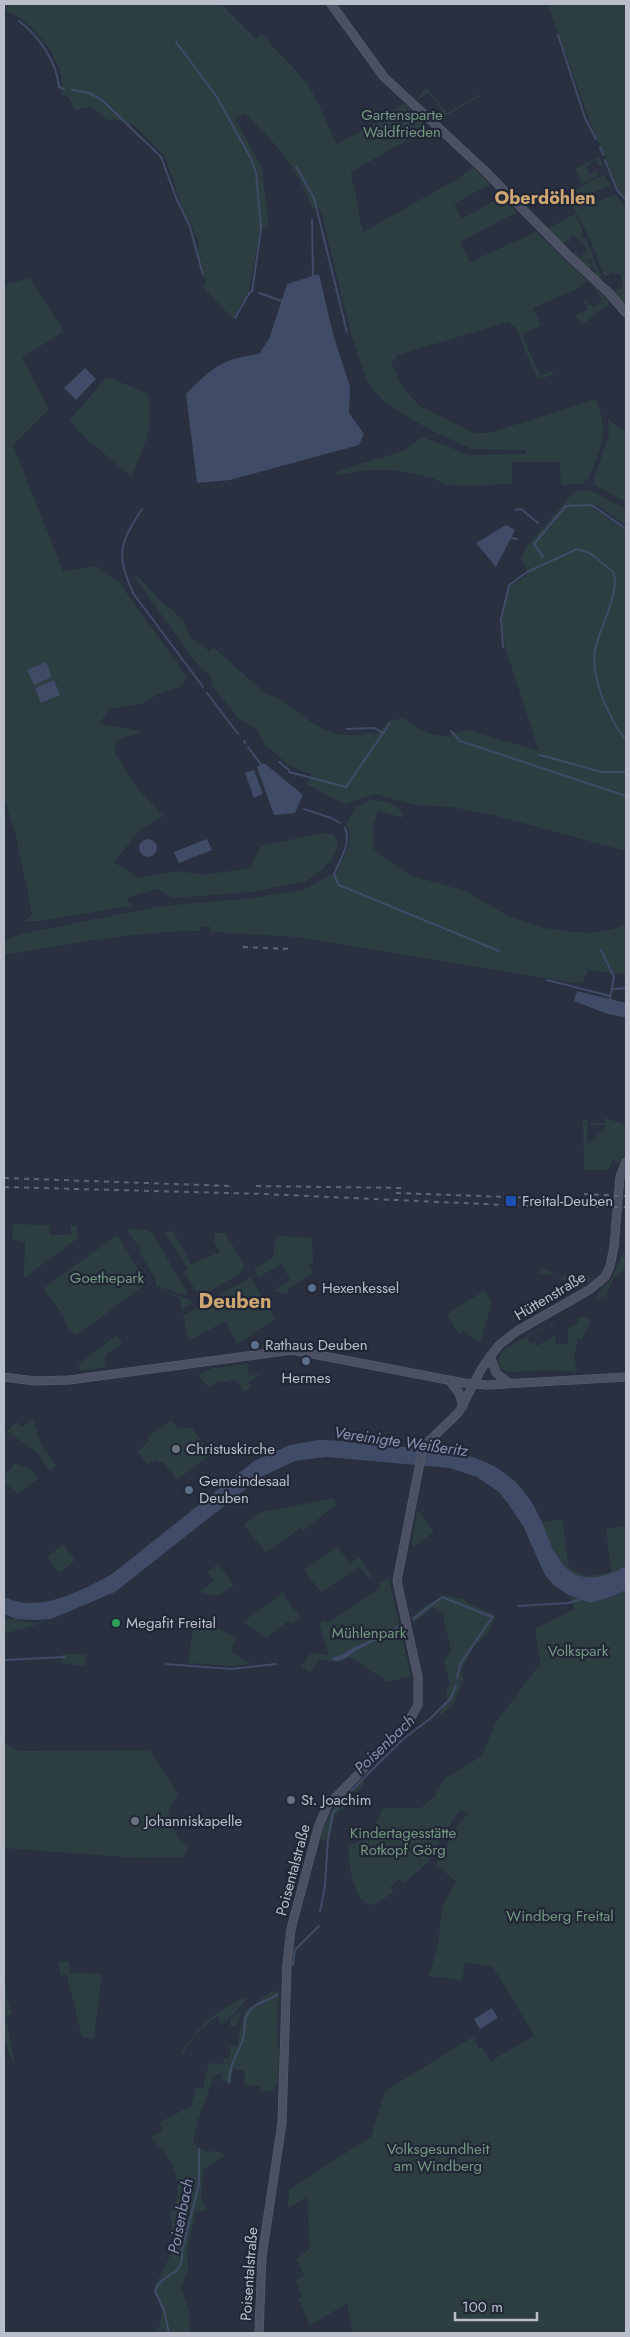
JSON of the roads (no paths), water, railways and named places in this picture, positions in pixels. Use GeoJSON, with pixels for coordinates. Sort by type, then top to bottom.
{"type":"FeatureCollection","features":[{"type":"Feature","properties":{"kind":"main road"},"geometry":{"type":"LineString","coordinates":[[331,4],[389,81],[484,170],[569,256],[609,293],[626,313]]}},
{"type":"Feature","properties":{"kind":"main road","name":"Hüttenstraße"},"geometry":{"type":"LineString","coordinates":[[474,1384],[490,1356],[507,1338],[588,1290],[605,1276],[613,1253],[617,1233],[620,1177],[626,1162]]}},
{"type":"Feature","properties":{"kind":"main road"},"geometry":{"type":"LineString","coordinates":[[4,1377],[35,1381],[69,1380],[292,1350],[474,1384],[626,1377]]}},
{"type":"Feature","properties":{"kind":"main road"},"geometry":{"type":"LineString","coordinates":[[490,1356],[496,1373],[509,1383]]}},
{"type":"Feature","properties":{"kind":"main road"},"geometry":{"type":"LineString","coordinates":[[450,1381],[459,1393],[463,1406]]}},
{"type":"Feature","properties":{"kind":"main road","name":"Poisentalstraße"},"geometry":{"type":"LineString","coordinates":[[259,2333],[262,2256],[282,2123],[287,1967],[291,1929],[320,1822],[327,1806],[406,1726],[418,1705],[418,1678],[396,1581],[423,1448],[430,1438],[454,1418],[463,1406],[474,1384]]}},
{"type":"Feature","properties":{"kind":"water"},"geometry":{"type":"Polygon","coordinates":[[[319,274],[333,334],[350,387],[349,413],[364,434],[359,445],[230,480],[197,483],[186,394],[203,377],[218,366],[235,359],[259,354],[269,339],[287,284],[319,274]]]}},
{"type":"Feature","properties":{"kind":"water"},"geometry":{"type":"Polygon","coordinates":[[[85,368],[96,379],[76,400],[64,388],[85,368]]]}},
{"type":"Feature","properties":{"kind":"water"},"geometry":{"type":"Polygon","coordinates":[[[506,525],[515,530],[496,567],[476,543],[506,525]]]}},
{"type":"Feature","properties":{"kind":"water"},"geometry":{"type":"Polygon","coordinates":[[[46,662],[52,677],[34,685],[27,670],[46,662]]]}},
{"type":"Feature","properties":{"kind":"water"},"geometry":{"type":"Polygon","coordinates":[[[54,680],[60,695],[41,703],[35,688],[54,680]]]}},
{"type":"Feature","properties":{"kind":"water"},"geometry":{"type":"Polygon","coordinates":[[[264,763],[303,795],[295,813],[274,815],[257,767],[264,763]]]}},
{"type":"Feature","properties":{"kind":"water"},"geometry":{"type":"Polygon","coordinates":[[[254,770],[263,794],[254,798],[245,773],[254,770]]]}},
{"type":"Feature","properties":{"kind":"water"},"geometry":{"type":"Polygon","coordinates":[[[148,839],[154,842],[157,848],[154,854],[148,857],[142,854],[139,848],[142,842],[148,839]]]}},
{"type":"Feature","properties":{"kind":"water"},"geometry":{"type":"Polygon","coordinates":[[[207,839],[212,850],[179,863],[174,852],[207,839]]]}},
{"type":"Feature","properties":{"kind":"water"},"geometry":{"type":"Polygon","coordinates":[[[577,991],[626,1003],[626,1018],[605,1013],[574,1001],[577,991]]]}},
{"type":"Feature","properties":{"kind":"water"},"geometry":{"type":"Polygon","coordinates":[[[319,1440],[449,1451],[488,1463],[506,1474],[521,1489],[535,1508],[553,1550],[564,1566],[578,1576],[594,1577],[603,1576],[626,1566],[626,1590],[590,1603],[567,1594],[555,1586],[545,1575],[523,1526],[509,1505],[499,1492],[477,1477],[450,1468],[326,1457],[295,1461],[261,1477],[115,1592],[51,1619],[16,1619],[4,1614],[4,1597],[18,1602],[46,1602],[73,1593],[112,1574],[254,1461],[290,1445],[319,1440]]]}},
{"type":"Feature","properties":{"kind":"water"},"geometry":{"type":"Polygon","coordinates":[[[399,1625],[400,1628],[395,1631],[344,1658],[333,1661],[332,1657],[342,1655],[399,1625]]]}},
{"type":"Feature","properties":{"kind":"water"},"geometry":{"type":"Polygon","coordinates":[[[492,2008],[498,2018],[480,2029],[474,2019],[492,2008]]]}},
{"type":"Feature","properties":{"kind":"waterway"},"geometry":{"type":"LineString","coordinates":[[19,21],[46,50],[55,68],[59,87],[64,89]]}},
{"type":"Feature","properties":{"kind":"waterway"},"geometry":{"type":"LineString","coordinates":[[558,35],[585,118],[596,139]]}},
{"type":"Feature","properties":{"kind":"waterway"},"geometry":{"type":"LineString","coordinates":[[176,42],[217,97],[250,157],[256,173],[261,229],[252,292]]}},
{"type":"Feature","properties":{"kind":"waterway"},"geometry":{"type":"LineString","coordinates":[[72,90],[89,93],[102,100],[161,157],[177,200],[190,227],[203,275]]}},
{"type":"Feature","properties":{"kind":"waterway"},"geometry":{"type":"LineString","coordinates":[[600,147],[603,155]]}},
{"type":"Feature","properties":{"kind":"waterway"},"geometry":{"type":"LineString","coordinates":[[605,160],[617,190],[626,200]]}},
{"type":"Feature","properties":{"kind":"waterway"},"geometry":{"type":"LineString","coordinates":[[296,166],[314,198],[347,332]]}},
{"type":"Feature","properties":{"kind":"waterway"},"geometry":{"type":"LineString","coordinates":[[312,220],[313,276]]}},
{"type":"Feature","properties":{"kind":"waterway"},"geometry":{"type":"LineString","coordinates":[[235,318],[250,292]]}},
{"type":"Feature","properties":{"kind":"waterway"},"geometry":{"type":"LineString","coordinates":[[259,293],[282,301]]}},
{"type":"Feature","properties":{"kind":"waterway"},"geometry":{"type":"LineString","coordinates":[[543,557],[534,544],[566,506],[592,505],[626,529]]}},
{"type":"Feature","properties":{"kind":"waterway"},"geometry":{"type":"LineString","coordinates":[[142,509],[128,531],[122,550],[122,559],[128,580],[133,593],[203,687]]}},
{"type":"Feature","properties":{"kind":"waterway"},"geometry":{"type":"LineString","coordinates":[[515,510],[521,509],[538,523]]}},
{"type":"Feature","properties":{"kind":"waterway"},"geometry":{"type":"LineString","coordinates":[[511,538],[517,539]]}},
{"type":"Feature","properties":{"kind":"waterway"},"geometry":{"type":"LineString","coordinates":[[503,647],[501,620],[509,585],[527,572],[577,549],[590,553],[613,572],[615,579],[612,599],[597,642],[594,657],[597,681],[605,704],[617,728],[624,737]]}},
{"type":"Feature","properties":{"kind":"waterway"},"geometry":{"type":"LineString","coordinates":[[207,693],[238,734]]}},
{"type":"Feature","properties":{"kind":"waterway"},"geometry":{"type":"LineString","coordinates":[[289,772],[346,787],[390,723]]}},
{"type":"Feature","properties":{"kind":"waterway"},"geometry":{"type":"LineString","coordinates":[[347,729],[374,728],[383,733]]}},
{"type":"Feature","properties":{"kind":"waterway"},"geometry":{"type":"LineString","coordinates":[[451,731],[460,741],[626,796]]}},
{"type":"Feature","properties":{"kind":"waterway"},"geometry":{"type":"LineString","coordinates":[[248,747],[262,766]]}},
{"type":"Feature","properties":{"kind":"waterway"},"geometry":{"type":"LineString","coordinates":[[540,755],[602,772],[626,772]]}},
{"type":"Feature","properties":{"kind":"waterway"},"geometry":{"type":"LineString","coordinates":[[279,762],[289,770]]}},
{"type":"Feature","properties":{"kind":"waterway"},"geometry":{"type":"LineString","coordinates":[[304,809],[340,823]]}},
{"type":"Feature","properties":{"kind":"waterway"},"geometry":{"type":"LineString","coordinates":[[345,828],[347,834],[346,846],[334,875],[339,885],[499,951]]}},
{"type":"Feature","properties":{"kind":"waterway"},"geometry":{"type":"LineString","coordinates":[[601,950],[614,977],[610,999]]}},
{"type":"Feature","properties":{"kind":"waterway"},"geometry":{"type":"LineString","coordinates":[[547,980],[610,996]]}},
{"type":"Feature","properties":{"kind":"waterway"},"geometry":{"type":"LineString","coordinates":[[614,989],[626,988]]}},
{"type":"Feature","properties":{"kind":"waterway"},"geometry":{"type":"LineString","coordinates":[[413,1619],[442,1597],[492,1617]]}},
{"type":"Feature","properties":{"kind":"waterway","name":"Poisenbach"},"geometry":{"type":"LineString","coordinates":[[518,1606],[568,1603],[582,1599]]}},
{"type":"Feature","properties":{"kind":"waterway","name":"Poisenbach"},"geometry":{"type":"LineString","coordinates":[[457,1678],[460,1664],[493,1616]]}},
{"type":"Feature","properties":{"kind":"waterway"},"geometry":{"type":"LineString","coordinates":[[4,1660],[65,1657]]}},
{"type":"Feature","properties":{"kind":"waterway"},"geometry":{"type":"LineString","coordinates":[[166,1664],[231,1669],[276,1664]]}},
{"type":"Feature","properties":{"kind":"waterway","name":"Poisenbach"},"geometry":{"type":"LineString","coordinates":[[320,1912],[325,1886],[328,1839],[333,1813],[347,1795],[402,1740],[431,1718],[451,1698],[456,1685]]}},
{"type":"Feature","properties":{"kind":"waterway","name":"Poisenbach"},"geometry":{"type":"LineString","coordinates":[[293,1965],[295,1950],[319,1926]]}},
{"type":"Feature","properties":{"kind":"waterway","name":"Poisenbach"},"geometry":{"type":"LineString","coordinates":[[229,2083],[232,2067],[243,2038],[248,2013],[254,2006],[278,1994]]}},
{"type":"Feature","properties":{"kind":"waterway","name":"Poisenbach"},"geometry":{"type":"LineString","coordinates":[[169,2333],[164,2310],[155,2291],[162,2280],[176,2271],[182,2260],[182,2251],[199,2184],[199,2149]]}},
{"type":"Feature","properties":{"kind":"railway"},"geometry":{"type":"LineString","coordinates":[[243,947],[291,949]]}},
{"type":"Feature","properties":{"kind":"railway"},"geometry":{"type":"LineString","coordinates":[[4,1178],[231,1186]]}},
{"type":"Feature","properties":{"kind":"railway"},"geometry":{"type":"LineString","coordinates":[[256,1186],[404,1188]]}},
{"type":"Feature","properties":{"kind":"railway"},"geometry":{"type":"LineString","coordinates":[[4,1187],[265,1194],[549,1207],[626,1207]]}},
{"type":"Feature","properties":{"kind":"railway"},"geometry":{"type":"LineString","coordinates":[[396,1193],[591,1200]]}},
{"type":"Feature","properties":{"kind":"railway"},"geometry":{"type":"LineString","coordinates":[[584,1194],[626,1196]]}},
{"type":"Feature","properties":{"kind":"place","name":"Freital-Deuben"},"geometry":{"type":"Point","coordinates":[511,1201]}},
{"type":"Feature","properties":{"kind":"place","name":"Hexenkessel"},"geometry":{"type":"Point","coordinates":[312,1288]}},
{"type":"Feature","properties":{"kind":"place","name":"Rathaus Deuben"},"geometry":{"type":"Point","coordinates":[255,1345]}},
{"type":"Feature","properties":{"kind":"place","name":"Hermes"},"geometry":{"type":"Point","coordinates":[306,1361]}},
{"type":"Feature","properties":{"kind":"place","name":"Christuskirche"},"geometry":{"type":"Point","coordinates":[176,1449]}},
{"type":"Feature","properties":{"kind":"place","name":"Gemeindesaal Deuben"},"geometry":{"type":"Point","coordinates":[189,1490]}},
{"type":"Feature","properties":{"kind":"place","name":"Megafit Freital"},"geometry":{"type":"Point","coordinates":[116,1623]}},
{"type":"Feature","properties":{"kind":"place","name":"St. Joachim"},"geometry":{"type":"Point","coordinates":[291,1800]}},
{"type":"Feature","properties":{"kind":"place","name":"Johanniskapelle"},"geometry":{"type":"Point","coordinates":[135,1821]}},
{"type":"Feature","properties":{"kind":"district","name":"Oberdöhlen"},"geometry":{"type":"Point","coordinates":[545,198]}},
{"type":"Feature","properties":{"kind":"district","name":"Deuben"},"geometry":{"type":"Point","coordinates":[235,1301]}},
{"type":"Feature","properties":{"kind":"park label","name":"Gartensparte Waldfrieden"},"geometry":{"type":"Point","coordinates":[402,124]}},
{"type":"Feature","properties":{"kind":"park label","name":"Goethepark"},"geometry":{"type":"Point","coordinates":[107,1278]}},
{"type":"Feature","properties":{"kind":"park label","name":"Mühlenpark"},"geometry":{"type":"Point","coordinates":[369,1633]}},
{"type":"Feature","properties":{"kind":"park label","name":"Volkspark"},"geometry":{"type":"Point","coordinates":[578,1651]}},
{"type":"Feature","properties":{"kind":"park label","name":"Kindertagesstätte Rotkopf Görg"},"geometry":{"type":"Point","coordinates":[403,1842]}},
{"type":"Feature","properties":{"kind":"park label","name":"Windberg Freital"},"geometry":{"type":"Point","coordinates":[560,1916]}},
{"type":"Feature","properties":{"kind":"park label","name":"Volksgesundheit am Windberg"},"geometry":{"type":"Point","coordinates":[438,2158]}},
{"type":"Feature","properties":{"kind":"water label","name":"Vereinigte Weißeritz"},"geometry":{"type":"Point","coordinates":[401,1441]}}]}
